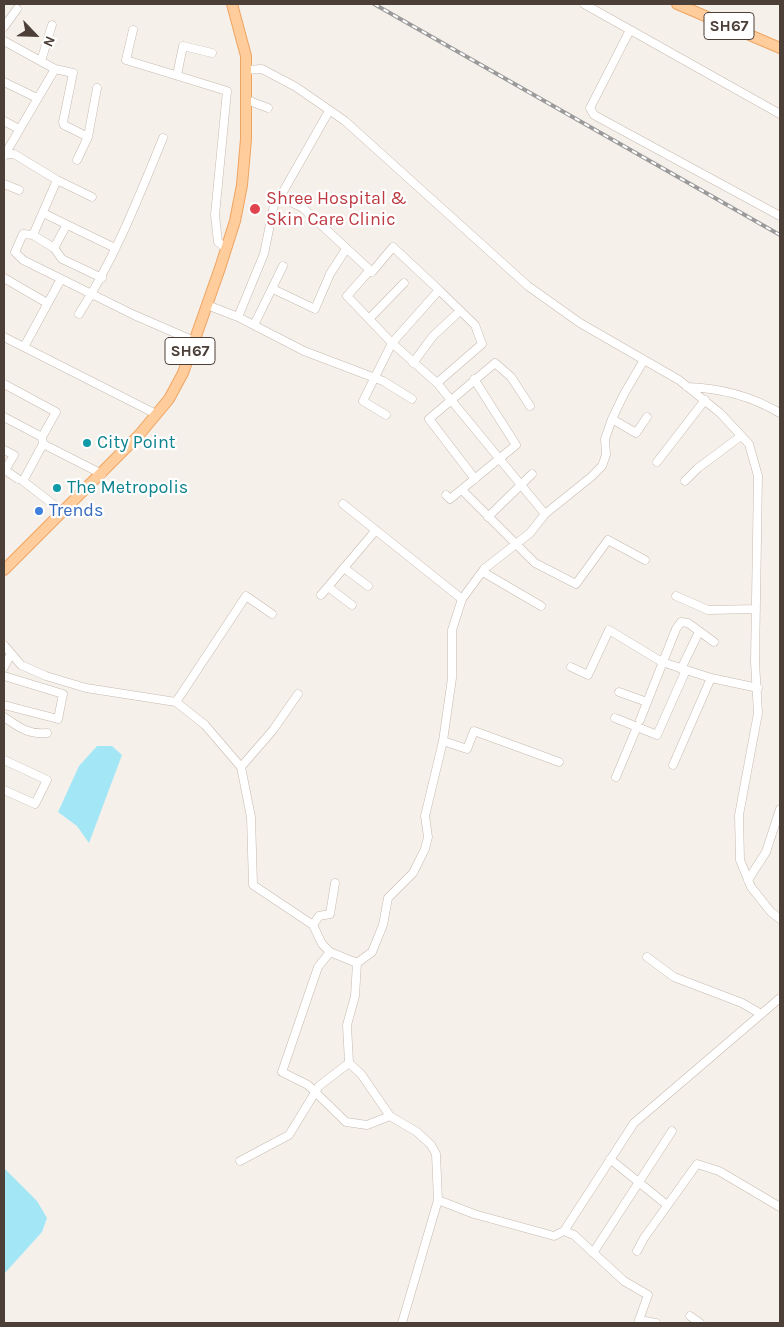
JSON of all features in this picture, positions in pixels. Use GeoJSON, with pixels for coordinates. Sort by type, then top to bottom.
{"type":"FeatureCollection","features":[{"type":"Feature","properties":{"kind":"main road","name":"SH67"},"geometry":{"type":"LineString","coordinates":[[228,4],[246,70]]}},
{"type":"Feature","properties":{"kind":"main road","name":"SH67"},"geometry":{"type":"LineString","coordinates":[[4,570],[102,474],[169,399],[183,372],[226,248],[242,185],[247,100],[246,70],[242,36],[232,4]]}},
{"type":"Feature","properties":{"kind":"main road","name":"SH67"},"geometry":{"type":"LineString","coordinates":[[677,4],[780,48]]}},
{"type":"Feature","properties":{"kind":"main road","name":"SH67"},"geometry":{"type":"LineString","coordinates":[[692,4],[780,42]]}},
{"type":"Feature","properties":{"kind":"street"},"geometry":{"type":"LineString","coordinates":[[584,4],[780,114]]}},
{"type":"Feature","properties":{"kind":"street"},"geometry":{"type":"LineString","coordinates":[[4,27],[17,9]]}},
{"type":"Feature","properties":{"kind":"street"},"geometry":{"type":"LineString","coordinates":[[41,61],[52,25]]}},
{"type":"Feature","properties":{"kind":"street"},"geometry":{"type":"LineString","coordinates":[[133,30],[126,60],[227,91],[215,216],[218,242],[226,248]]}},
{"type":"Feature","properties":{"kind":"street"},"geometry":{"type":"LineString","coordinates":[[630,30],[590,108],[594,115],[780,216]]}},
{"type":"Feature","properties":{"kind":"street"},"geometry":{"type":"LineString","coordinates":[[4,41],[55,70],[73,73],[63,122],[64,125],[88,137]]}},
{"type":"Feature","properties":{"kind":"street"},"geometry":{"type":"LineString","coordinates":[[177,75],[183,46],[212,53]]}},
{"type":"Feature","properties":{"kind":"street"},"geometry":{"type":"LineString","coordinates":[[246,70],[262,69],[296,87],[345,121],[528,286],[580,323],[687,386],[720,413],[749,444],[758,476],[755,662],[758,713],[740,816],[740,860],[751,887],[780,918]]}},
{"type":"Feature","properties":{"kind":"street"},"geometry":{"type":"LineString","coordinates":[[4,154],[55,70]]}},
{"type":"Feature","properties":{"kind":"street"},"geometry":{"type":"LineString","coordinates":[[4,82],[37,98]]}},
{"type":"Feature","properties":{"kind":"street"},"geometry":{"type":"LineString","coordinates":[[77,160],[88,137],[97,88]]}},
{"type":"Feature","properties":{"kind":"street"},"geometry":{"type":"LineString","coordinates":[[247,100],[268,108]]}},
{"type":"Feature","properties":{"kind":"street"},"geometry":{"type":"LineString","coordinates":[[238,317],[264,254],[274,205],[280,198],[329,111]]}},
{"type":"Feature","properties":{"kind":"street"},"geometry":{"type":"LineString","coordinates":[[4,121],[19,129]]}},
{"type":"Feature","properties":{"kind":"street"},"geometry":{"type":"LineString","coordinates":[[79,314],[102,278],[164,138]]}},
{"type":"Feature","properties":{"kind":"street"},"geometry":{"type":"LineString","coordinates":[[4,154],[14,154],[57,180],[92,197]]}},
{"type":"Feature","properties":{"kind":"street"},"geometry":{"type":"LineString","coordinates":[[33,235],[57,180]]}},
{"type":"Feature","properties":{"kind":"street"},"geometry":{"type":"LineString","coordinates":[[4,184],[19,190]]}},
{"type":"Feature","properties":{"kind":"street"},"geometry":{"type":"LineString","coordinates":[[280,198],[303,208],[370,270]]}},
{"type":"Feature","properties":{"kind":"street"},"geometry":{"type":"LineString","coordinates":[[43,214],[116,248]]}},
{"type":"Feature","properties":{"kind":"street"},"geometry":{"type":"LineString","coordinates":[[54,248],[66,226]]}},
{"type":"Feature","properties":{"kind":"street"},"geometry":{"type":"LineString","coordinates":[[102,278],[62,259],[54,248],[33,235],[23,234],[15,252],[23,260],[61,279],[134,315],[194,341]]}},
{"type":"Feature","properties":{"kind":"street"},"geometry":{"type":"LineString","coordinates":[[437,383],[482,344],[475,325],[440,290],[392,247],[372,272],[370,270],[347,296],[392,343],[437,383],[450,401],[522,483],[545,514]]}},
{"type":"Feature","properties":{"kind":"street"},"geometry":{"type":"LineString","coordinates":[[273,289],[315,309],[330,274],[346,249]]}},
{"type":"Feature","properties":{"kind":"street"},"geometry":{"type":"LineString","coordinates":[[254,325],[283,266]]}},
{"type":"Feature","properties":{"kind":"street"},"geometry":{"type":"LineString","coordinates":[[4,278],[47,303]]}},
{"type":"Feature","properties":{"kind":"street"},"geometry":{"type":"LineString","coordinates":[[24,347],[61,279]]}},
{"type":"Feature","properties":{"kind":"street"},"geometry":{"type":"LineString","coordinates":[[369,319],[404,283]]}},
{"type":"Feature","properties":{"kind":"street"},"geometry":{"type":"LineString","coordinates":[[386,415],[363,401],[392,343],[440,290]]}},
{"type":"Feature","properties":{"kind":"street"},"geometry":{"type":"LineString","coordinates":[[207,305],[238,317],[304,350],[383,381],[412,399]]}},
{"type":"Feature","properties":{"kind":"street"},"geometry":{"type":"LineString","coordinates":[[413,363],[433,336],[460,311]]}},
{"type":"Feature","properties":{"kind":"street"},"geometry":{"type":"LineString","coordinates":[[4,337],[82,379],[156,414]]}},
{"type":"Feature","properties":{"kind":"street"},"geometry":{"type":"LineString","coordinates":[[402,1323],[438,1200],[436,1154],[431,1145],[417,1132],[390,1116],[361,1074],[349,1063],[347,1025],[355,996],[357,964],[372,952],[383,925],[388,898],[413,873],[425,849],[428,836],[425,816],[444,741],[452,678],[452,630],[462,599],[483,572],[516,544],[545,514],[591,478],[602,466],[606,455],[605,439],[612,420],[624,394],[644,360]]}},
{"type":"Feature","properties":{"kind":"street"},"geometry":{"type":"LineString","coordinates":[[475,478],[429,419],[495,363],[511,377],[530,406]]}},
{"type":"Feature","properties":{"kind":"street"},"geometry":{"type":"LineString","coordinates":[[446,495],[450,499],[516,445],[474,379]]}},
{"type":"Feature","properties":{"kind":"street"},"geometry":{"type":"LineString","coordinates":[[4,384],[56,412],[23,480],[63,512]]}},
{"type":"Feature","properties":{"kind":"street"},"geometry":{"type":"LineString","coordinates":[[687,386],[714,387],[758,400],[780,412]]}},
{"type":"Feature","properties":{"kind":"street"},"geometry":{"type":"LineString","coordinates":[[657,462],[705,400]]}},
{"type":"Feature","properties":{"kind":"street"},"geometry":{"type":"LineString","coordinates":[[4,417],[102,474]]}},
{"type":"Feature","properties":{"kind":"street"},"geometry":{"type":"LineString","coordinates":[[612,420],[636,433],[647,417]]}},
{"type":"Feature","properties":{"kind":"street"},"geometry":{"type":"LineString","coordinates":[[685,481],[698,468],[741,436]]}},
{"type":"Feature","properties":{"kind":"street"},"geometry":{"type":"LineString","coordinates":[[4,450],[14,455],[5,470],[18,479]]}},
{"type":"Feature","properties":{"kind":"street"},"geometry":{"type":"LineString","coordinates":[[488,517],[532,474]]}},
{"type":"Feature","properties":{"kind":"street"},"geometry":{"type":"LineString","coordinates":[[462,490],[535,563],[576,584],[608,540],[645,560]]}},
{"type":"Feature","properties":{"kind":"street"},"geometry":{"type":"LineString","coordinates":[[343,504],[462,599]]}},
{"type":"Feature","properties":{"kind":"street"},"geometry":{"type":"LineString","coordinates":[[321,595],[376,530]]}},
{"type":"Feature","properties":{"kind":"street"},"geometry":{"type":"LineString","coordinates":[[344,568],[368,586]]}},
{"type":"Feature","properties":{"kind":"street"},"geometry":{"type":"LineString","coordinates":[[483,572],[541,606]]}},
{"type":"Feature","properties":{"kind":"street"},"geometry":{"type":"LineString","coordinates":[[328,588],[352,605]]}},
{"type":"Feature","properties":{"kind":"street"},"geometry":{"type":"LineString","coordinates":[[176,702],[246,596],[272,614]]}},
{"type":"Feature","properties":{"kind":"street"},"geometry":{"type":"LineString","coordinates":[[676,596],[708,610],[756,609]]}},
{"type":"Feature","properties":{"kind":"street"},"geometry":{"type":"LineString","coordinates":[[616,777],[639,724],[662,662],[676,629],[681,622],[688,623],[714,642]]}},
{"type":"Feature","properties":{"kind":"street"},"geometry":{"type":"LineString","coordinates":[[571,667],[588,675],[609,630],[662,662],[711,678],[758,688]]}},
{"type":"Feature","properties":{"kind":"street"},"geometry":{"type":"LineString","coordinates":[[615,718],[639,724],[657,735],[699,632]]}},
{"type":"Feature","properties":{"kind":"street"},"geometry":{"type":"LineString","coordinates":[[4,645],[21,665],[46,676],[86,688],[176,702],[205,725],[241,767],[251,817],[253,885],[312,925],[322,944],[330,952],[357,964]]}},
{"type":"Feature","properties":{"kind":"street"},"geometry":{"type":"LineString","coordinates":[[4,667],[11,654]]}},
{"type":"Feature","properties":{"kind":"street"},"geometry":{"type":"LineString","coordinates":[[4,676],[62,694],[58,719],[4,705]]}},
{"type":"Feature","properties":{"kind":"street"},"geometry":{"type":"LineString","coordinates":[[673,765],[711,678]]}},
{"type":"Feature","properties":{"kind":"street"},"geometry":{"type":"LineString","coordinates":[[620,692],[646,702]]}},
{"type":"Feature","properties":{"kind":"street"},"geometry":{"type":"LineString","coordinates":[[241,767],[273,730],[298,694]]}},
{"type":"Feature","properties":{"kind":"street"},"geometry":{"type":"LineString","coordinates":[[4,717],[20,728],[35,734],[47,733]]}},
{"type":"Feature","properties":{"kind":"street"},"geometry":{"type":"LineString","coordinates":[[444,741],[467,749],[474,731],[560,762]]}},
{"type":"Feature","properties":{"kind":"street"},"geometry":{"type":"LineString","coordinates":[[4,760],[46,780],[35,804],[4,790]]}},
{"type":"Feature","properties":{"kind":"street"},"geometry":{"type":"LineString","coordinates":[[748,880],[766,852],[780,809]]}},
{"type":"Feature","properties":{"kind":"street"},"geometry":{"type":"LineString","coordinates":[[312,925],[319,916],[330,914],[334,883]]}},
{"type":"Feature","properties":{"kind":"street"},"geometry":{"type":"LineString","coordinates":[[330,952],[318,967],[282,1072],[308,1085],[346,1122],[367,1126],[390,1116]]}},
{"type":"Feature","properties":{"kind":"street"},"geometry":{"type":"LineString","coordinates":[[647,957],[674,977],[742,1003],[762,1014]]}},
{"type":"Feature","properties":{"kind":"street"},"geometry":{"type":"LineString","coordinates":[[438,1200],[474,1214],[554,1236],[564,1231],[634,1123],[780,998]]}},
{"type":"Feature","properties":{"kind":"street"},"geometry":{"type":"LineString","coordinates":[[240,1161],[289,1135],[319,1086],[349,1063]]}},
{"type":"Feature","properties":{"kind":"street"},"geometry":{"type":"LineString","coordinates":[[593,1253],[672,1132]]}},
{"type":"Feature","properties":{"kind":"street"},"geometry":{"type":"LineString","coordinates":[[610,1159],[638,1184],[667,1205]]}},
{"type":"Feature","properties":{"kind":"street"},"geometry":{"type":"LineString","coordinates":[[637,1251],[697,1164],[727,1175],[780,1207]]}},
{"type":"Feature","properties":{"kind":"street"},"geometry":{"type":"LineString","coordinates":[[564,1231],[574,1235],[624,1281],[648,1295],[639,1320],[656,1323]]}},
{"type":"Feature","properties":{"kind":"street"},"geometry":{"type":"LineString","coordinates":[[690,1316],[700,1323]]}},
{"type":"Feature","properties":{"kind":"water"},"geometry":{"type":"Polygon","coordinates":[[[97,746],[112,746],[122,755],[89,843],[77,826],[58,812],[79,766],[97,746]]]}},
{"type":"Feature","properties":{"kind":"water"},"geometry":{"type":"Polygon","coordinates":[[[4,1168],[37,1201],[47,1218],[42,1232],[4,1274],[4,1168]]]}},
{"type":"Feature","properties":{"kind":"railway"},"geometry":{"type":"LineString","coordinates":[[374,4],[780,235]]}},
{"type":"Feature","properties":{"kind":"place","name":"Shree Hospital & Skin Care Clinic"},"geometry":{"type":"Point","coordinates":[255,209]}},
{"type":"Feature","properties":{"kind":"place","name":"City Point"},"geometry":{"type":"Point","coordinates":[87,443]}},
{"type":"Feature","properties":{"kind":"place","name":"The Metropolis"},"geometry":{"type":"Point","coordinates":[57,488]}},
{"type":"Feature","properties":{"kind":"place","name":"Trends"},"geometry":{"type":"Point","coordinates":[39,511]}}]}
